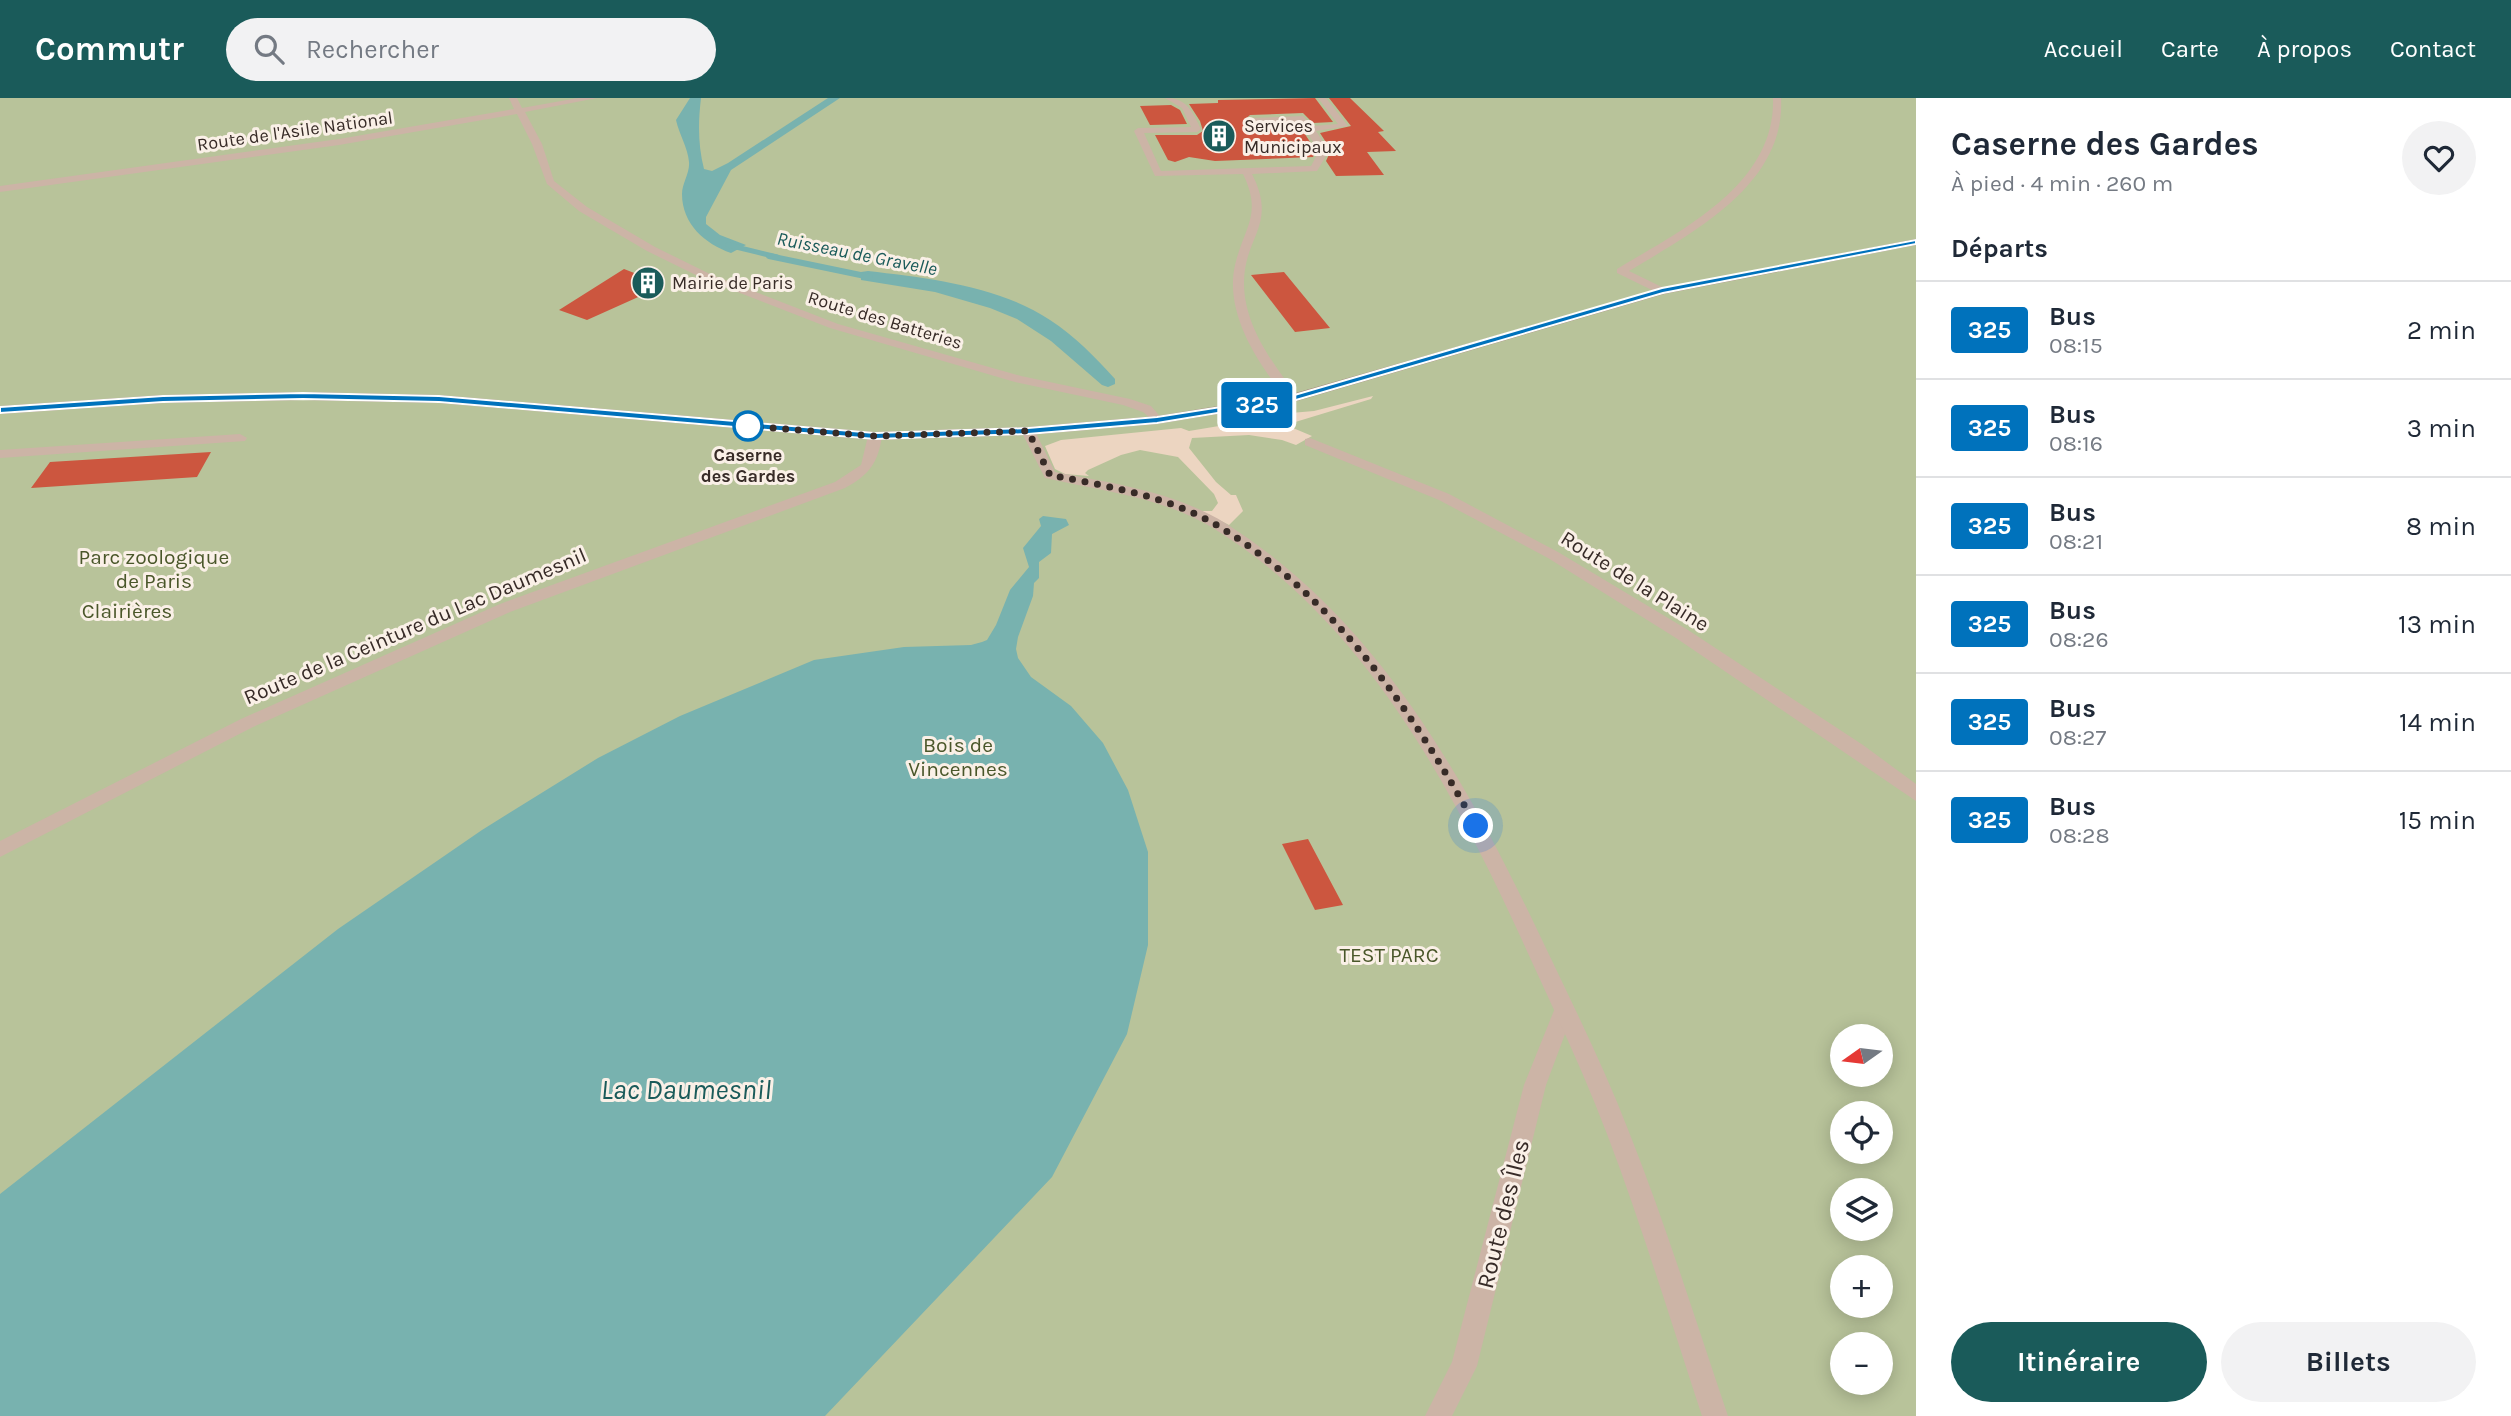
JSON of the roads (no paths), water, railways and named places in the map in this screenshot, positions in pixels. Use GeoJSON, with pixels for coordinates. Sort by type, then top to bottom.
{"type":"FeatureCollection","features":[{"type":"Feature","properties":{"kind":"main road"},"geometry":{"type":"LineString","coordinates":[[0,410],[163,399],[303,396],[439,399],[875,436],[1028,431],[1157,420],[1293,398],[1662,290],[1916,242]]}},
{"type":"Feature","properties":{"kind":"street","name":"Route des Batteries"},"geometry":{"type":"LineString","coordinates":[[513,98],[522,111],[550,182],[583,209],[651,249],[708,277],[834,326],[1019,379],[1126,401],[1147,409],[1157,420]]}},
{"type":"Feature","properties":{"kind":"street","name":"Route de l'Asile National"},"geometry":{"type":"LineString","coordinates":[[0,189],[339,142],[593,98]]}},
{"type":"Feature","properties":{"kind":"street"},"geometry":{"type":"LineString","coordinates":[[1169,98],[1185,106],[1197,129],[1138,131],[1158,174],[1314,169],[1324,151],[1303,119],[1250,121]]}},
{"type":"Feature","properties":{"kind":"street"},"geometry":{"type":"LineString","coordinates":[[1311,129],[1344,126],[1322,98]]}},
{"type":"Feature","properties":{"kind":"street"},"geometry":{"type":"LineString","coordinates":[[1662,290],[1621,271],[1716,210],[1748,180],[1769,145],[1778,106],[1777,98]]}},
{"type":"Feature","properties":{"kind":"street"},"geometry":{"type":"LineString","coordinates":[[1246,171],[1258,192],[1257,227],[1239,268],[1240,305],[1269,371],[1293,398]]}},
{"type":"Feature","properties":{"kind":"street"},"geometry":{"type":"LineString","coordinates":[[1028,431],[1050,475],[1097,484],[1169,504],[1217,525],[1280,569],[1337,622],[1399,700],[1454,785],[1499,867],[1614,1121],[1715,1416]]}},
{"type":"Feature","properties":{"kind":"street","name":"Route de la Ceinture du Lac Daumesnil"},"geometry":{"type":"LineString","coordinates":[[0,850],[247,723],[505,608],[840,485],[859,476],[871,462],[875,436]]}},
{"type":"Feature","properties":{"kind":"street"},"geometry":{"type":"LineString","coordinates":[[0,454],[240,438]]}},
{"type":"Feature","properties":{"kind":"street","name":"Route de la Plaine"},"geometry":{"type":"LineString","coordinates":[[1310,442],[1444,497],[1553,555],[1694,642],[1857,750],[1916,794]]}},
{"type":"Feature","properties":{"kind":"street","name":"Route des Îles"},"geometry":{"type":"LineString","coordinates":[[1438,1416],[1464,1366],[1521,1149],[1535,1085],[1564,1010]]}},
{"type":"Feature","properties":{"kind":"water"},"geometry":{"type":"Polygon","coordinates":[[[690,98],[701,98],[701,151],[704,169],[712,171],[828,98],[840,98],[731,170],[706,217],[706,224],[720,235],[746,245],[731,253],[712,244],[697,231],[683,205],[682,190],[689,162],[676,120],[690,98]]]}},
{"type":"Feature","properties":{"kind":"water"},"geometry":{"type":"Polygon","coordinates":[[[861,272],[962,285],[1030,308],[1076,340],[1115,379],[1115,384],[1108,387],[1102,385],[1051,341],[1017,319],[935,292],[861,280],[861,272]]]}},
{"type":"Feature","properties":{"kind":"water","name":"Lac Daumesnil"},"geometry":{"type":"Polygon","coordinates":[[[1043,516],[1066,519],[1069,525],[1052,534],[1051,553],[1039,562],[1039,578],[1034,583],[1033,596],[1018,637],[1018,658],[1031,677],[1071,706],[1103,743],[1128,790],[1148,852],[1148,945],[1127,1034],[1052,1177],[825,1416],[0,1416],[0,1194],[338,929],[482,830],[598,758],[680,716],[814,660],[904,647],[971,645],[987,640],[1010,590],[1029,567],[1023,548],[1041,526],[1039,519],[1043,516]]]}},
{"type":"Feature","properties":{"kind":"waterway","name":"Ruisseau de Gravelle"},"geometry":{"type":"LineString","coordinates":[[728,245],[777,257]]}},
{"type":"Feature","properties":{"kind":"waterway","name":"Ruisseau de Gravelle"},"geometry":{"type":"LineString","coordinates":[[769,256],[870,277]]}},
{"type":"Feature","properties":{"kind":"place","name":"Services Municipaux"},"geometry":{"type":"Point","coordinates":[1219,136]}},
{"type":"Feature","properties":{"kind":"place","name":"Mairie de Paris"},"geometry":{"type":"Point","coordinates":[648,283]}},
{"type":"Feature","properties":{"kind":"place","name":"Caserne des Gardes"},"geometry":{"type":"Point","coordinates":[748,426]}},
{"type":"Feature","properties":{"kind":"park label","name":"Parc zoologique de Paris"},"geometry":{"type":"Point","coordinates":[154,569]}},
{"type":"Feature","properties":{"kind":"park label","name":"Clairières"},"geometry":{"type":"Point","coordinates":[127,611]}},
{"type":"Feature","properties":{"kind":"park label","name":"Bois de Vincennes"},"geometry":{"type":"Point","coordinates":[958,757]}},
{"type":"Feature","properties":{"kind":"park label","name":"TEST PARC"},"geometry":{"type":"Point","coordinates":[1389,955]}}]}
